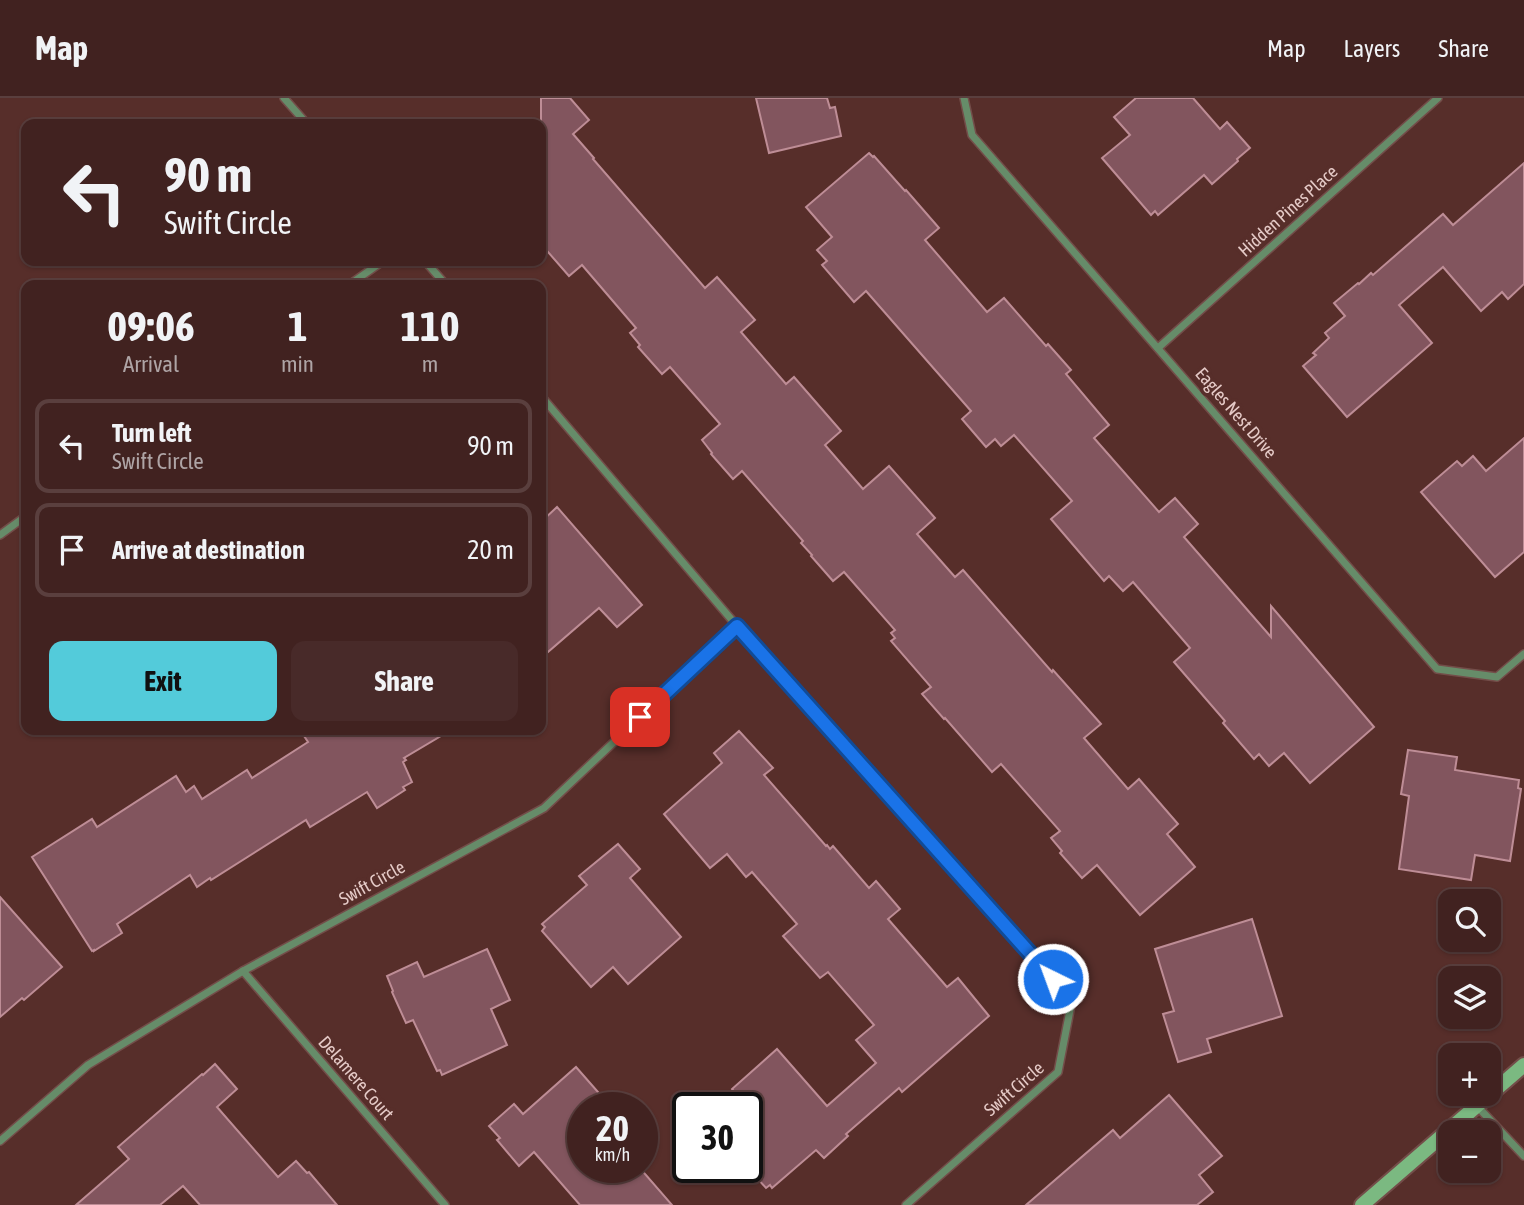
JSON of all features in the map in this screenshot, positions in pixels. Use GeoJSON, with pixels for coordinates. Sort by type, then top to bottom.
{"type":"FeatureCollection","features":[{"type":"Feature","properties":{"kind":"street"},"geometry":{"type":"LineString","coordinates":[[284,98],[303,119]]}},
{"type":"Feature","properties":{"kind":"street","name":"Eagles Nest Drive"},"geometry":{"type":"LineString","coordinates":[[964,98],[972,135],[1437,669],[1497,677],[1524,654]]}},
{"type":"Feature","properties":{"kind":"street","name":"Hidden Pines Place"},"geometry":{"type":"LineString","coordinates":[[1158,348],[1438,98]]}},
{"type":"Feature","properties":{"kind":"street"},"geometry":{"type":"LineString","coordinates":[[356,280],[376,266]]}},
{"type":"Feature","properties":{"kind":"street"},"geometry":{"type":"LineString","coordinates":[[429,266],[442,280]]}},
{"type":"Feature","properties":{"kind":"street","name":"Swift Circle"},"geometry":{"type":"LineString","coordinates":[[546,402],[737,626],[1072,1000],[1058,1072],[906,1205]]}},
{"type":"Feature","properties":{"kind":"street"},"geometry":{"type":"LineString","coordinates":[[0,535],[21,520]]}},
{"type":"Feature","properties":{"kind":"street","name":"Swift Circle"},"geometry":{"type":"LineString","coordinates":[[0,1142],[88,1065],[243,971],[544,807],[737,626]]}},
{"type":"Feature","properties":{"kind":"street","name":"Delamere Court"},"geometry":{"type":"LineString","coordinates":[[243,971],[445,1205]]}},
{"type":"Feature","properties":{"kind":"street"},"geometry":{"type":"LineString","coordinates":[[1501,1085],[1524,1065]]}},
{"type":"Feature","properties":{"kind":"street"},"geometry":{"type":"LineString","coordinates":[[1362,1205],[1477,1106],[1524,1156]]}},
{"type":"Feature","properties":{"kind":"building"},"geometry":{"type":"Polygon","coordinates":[[[541,98],[570,98],[589,120],[573,134],[593,159],[705,288],[717,277],[755,320],[741,332],[786,384],[794,377],[841,431],[825,445],[863,489],[889,466],[935,518],[917,534],[955,577],[963,570],[1101,724],[1084,738],[1128,789],[1139,779],[1178,824],[1167,834],[1195,867],[1140,915],[1097,865],[1082,878],[1051,838],[1060,831],[1001,764],[992,772],[922,694],[931,687],[891,641],[895,638],[891,633],[895,630],[844,572],[833,581],[801,543],[803,541],[742,471],[733,479],[711,454],[702,440],[720,424],[670,367],[662,374],[638,347],[640,345],[630,333],[636,328],[582,265],[569,276],[546,250],[546,119],[541,119],[541,98]]]}},
{"type":"Feature","properties":{"kind":"building"},"geometry":{"type":"Polygon","coordinates":[[[756,98],[827,98],[830,108],[835,107],[841,136],[769,153],[756,98]]]}},
{"type":"Feature","properties":{"kind":"building"},"geometry":{"type":"Polygon","coordinates":[[[1136,98],[1193,98],[1220,129],[1227,122],[1250,148],[1212,184],[1204,175],[1158,215],[1155,211],[1151,215],[1102,158],[1130,135],[1114,117],[1136,98]]]}},
{"type":"Feature","properties":{"kind":"building"},"geometry":{"type":"Polygon","coordinates":[[[869,153],[939,228],[925,240],[987,312],[1004,298],[1071,370],[1066,374],[1109,425],[1094,438],[1159,512],[1175,498],[1198,524],[1184,537],[1271,637],[1271,606],[1374,727],[1310,783],[1284,753],[1269,766],[1259,754],[1254,759],[1174,662],[1190,648],[1133,582],[1123,591],[1109,576],[1104,581],[1051,519],[1072,501],[1014,435],[1001,446],[995,439],[986,447],[962,419],[971,411],[866,291],[854,302],[822,265],[827,261],[817,250],[832,237],[806,207],[869,153]]]}},
{"type":"Feature","properties":{"kind":"building"},"geometry":{"type":"Polygon","coordinates":[[[1524,163],[1524,284],[1508,299],[1502,292],[1481,311],[1443,267],[1399,305],[1432,343],[1347,417],[1303,366],[1329,338],[1325,333],[1345,316],[1334,303],[1371,273],[1373,275],[1443,214],[1453,225],[1524,163]]]}},
{"type":"Feature","properties":{"kind":"building"},"geometry":{"type":"Polygon","coordinates":[[[1524,438],[1524,552],[1495,577],[1421,492],[1457,461],[1462,466],[1473,456],[1486,471],[1524,438]]]}},
{"type":"Feature","properties":{"kind":"building"},"geometry":{"type":"Polygon","coordinates":[[[557,507],[642,605],[617,627],[599,608],[546,654],[546,517],[557,507]]]}},
{"type":"Feature","properties":{"kind":"building"},"geometry":{"type":"Polygon","coordinates":[[[739,731],[773,768],[764,775],[826,846],[830,849],[833,846],[869,888],[876,881],[900,909],[888,919],[947,987],[958,978],[989,1016],[902,1092],[899,1088],[846,1134],[848,1136],[824,1158],[816,1150],[772,1188],[770,1185],[766,1188],[761,1183],[763,1092],[734,1092],[732,1089],[777,1049],[827,1106],[876,1063],[856,1040],[874,1025],[828,972],[820,978],[783,936],[797,924],[752,872],[746,877],[727,854],[710,868],[664,814],[722,763],[714,753],[739,731]]]}},
{"type":"Feature","properties":{"kind":"building"},"geometry":{"type":"Polygon","coordinates":[[[303,735],[443,735],[404,758],[406,760],[403,762],[412,782],[403,787],[405,790],[377,808],[367,792],[310,827],[306,820],[197,887],[190,875],[117,924],[122,933],[92,951],[32,857],[92,819],[97,827],[176,776],[186,792],[194,786],[202,799],[247,770],[252,778],[308,742],[303,735]]]}},
{"type":"Feature","properties":{"kind":"building"},"geometry":{"type":"Polygon","coordinates":[[[1408,750],[1457,757],[1455,770],[1519,780],[1518,788],[1521,789],[1510,861],[1475,855],[1471,880],[1399,869],[1409,796],[1401,794],[1408,750]]]}},
{"type":"Feature","properties":{"kind":"building"},"geometry":{"type":"Polygon","coordinates":[[[618,844],[640,869],[630,878],[681,937],[628,984],[613,967],[591,987],[542,931],[545,927],[542,924],[587,885],[579,876],[618,844]]]}},
{"type":"Feature","properties":{"kind":"building"},"geometry":{"type":"Polygon","coordinates":[[[0,897],[62,967],[0,1017],[0,897]]]}},
{"type":"Feature","properties":{"kind":"building"},"geometry":{"type":"Polygon","coordinates":[[[1252,919],[1282,1016],[1207,1039],[1211,1052],[1178,1062],[1163,1014],[1174,1011],[1155,949],[1252,919]]]}},
{"type":"Feature","properties":{"kind":"building"},"geometry":{"type":"Polygon","coordinates":[[[487,949],[510,1000],[491,1009],[507,1045],[442,1075],[440,1070],[437,1071],[413,1020],[406,1023],[387,976],[417,962],[424,977],[487,949]]]}},
{"type":"Feature","properties":{"kind":"building"},"geometry":{"type":"Polygon","coordinates":[[[215,1064],[237,1089],[217,1107],[278,1177],[296,1161],[337,1205],[200,1205],[183,1186],[160,1205],[76,1205],[129,1159],[118,1147],[215,1064]]]}},
{"type":"Feature","properties":{"kind":"building"},"geometry":{"type":"Polygon","coordinates":[[[576,1067],[598,1092],[567,1092],[567,1183],[653,1183],[672,1205],[580,1205],[534,1152],[519,1166],[489,1126],[514,1104],[523,1114],[576,1067]]]}},
{"type":"Feature","properties":{"kind":"building"},"geometry":{"type":"Polygon","coordinates":[[[1169,1095],[1222,1156],[1199,1175],[1213,1192],[1197,1205],[1026,1205],[1113,1130],[1120,1138],[1169,1095]]]}},
{"type":"Feature","properties":{"kind":"route"},"geometry":{"type":"LineString","coordinates":[[640,717],[737,626],[1053,979]]}}]}
